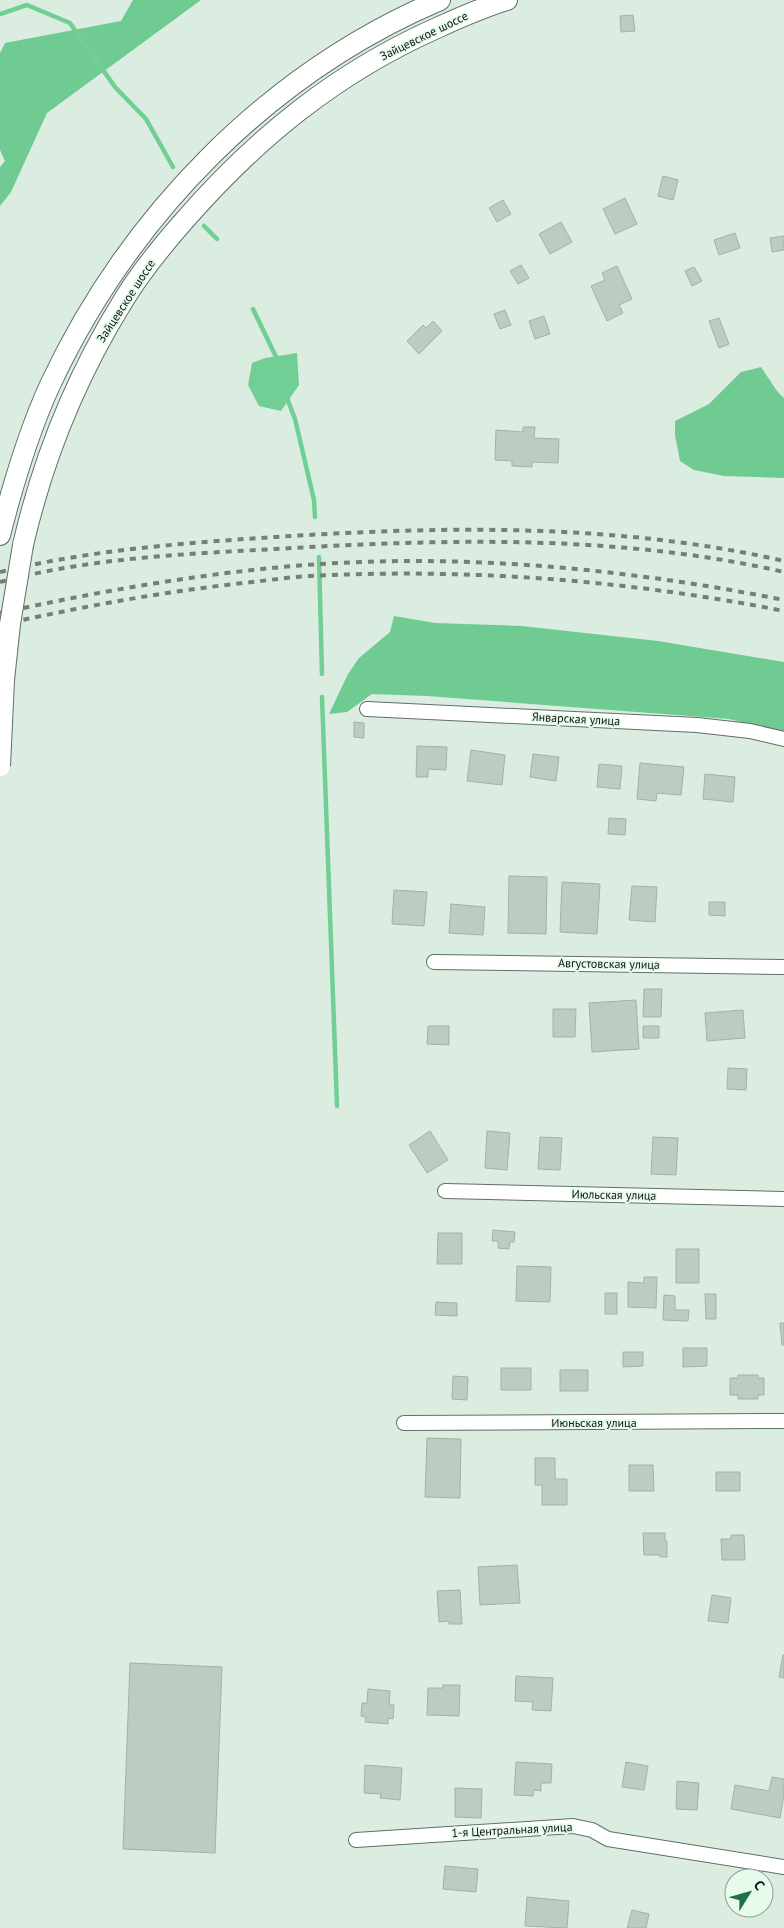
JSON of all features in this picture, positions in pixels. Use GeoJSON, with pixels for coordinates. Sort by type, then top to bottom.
{"type":"FeatureCollection","features":[{"type":"Feature","properties":{"kind":"main road","name":"Зайцевское шоссе"},"geometry":{"type":"LineString","coordinates":[[0,535],[11,493],[34,424],[70,343],[105,286],[152,221],[206,160],[233,134],[290,87],[342,51],[402,17],[440,0]]}},
{"type":"Feature","properties":{"kind":"main road","name":"Зайцевское шоссе"},"geometry":{"type":"LineString","coordinates":[[0,773],[4,680],[10,624],[26,530],[53,442],[73,396],[100,339],[138,278],[168,239],[242,158],[270,133],[325,90],[420,35],[507,0]]}},
{"type":"Feature","properties":{"kind":"street","name":"Январская улица"},"geometry":{"type":"LineString","coordinates":[[367,709],[697,725],[750,731],[784,739]]}},
{"type":"Feature","properties":{"kind":"street","name":"Августовская улица"},"geometry":{"type":"LineString","coordinates":[[434,962],[784,968]]}},
{"type":"Feature","properties":{"kind":"street","name":"Июльская улица"},"geometry":{"type":"LineString","coordinates":[[444,1191],[784,1199]]}},
{"type":"Feature","properties":{"kind":"street","name":"Июньская улица"},"geometry":{"type":"LineString","coordinates":[[404,1423],[784,1421]]}},
{"type":"Feature","properties":{"kind":"street","name":"1-я Центральная улица"},"geometry":{"type":"LineString","coordinates":[[356,1840],[573,1826],[592,1830],[608,1839],[784,1867]]}},
{"type":"Feature","properties":{"kind":"shaded area"},"geometry":{"type":"Polygon","coordinates":[[[133,0],[201,0],[47,113],[11,192],[0,206],[0,167],[5,161],[0,150],[0,53],[5,43],[121,21],[133,0]]]}},
{"type":"Feature","properties":{"kind":"shaded area"},"geometry":{"type":"Polygon","coordinates":[[[297,353],[299,385],[281,411],[259,406],[248,385],[252,363],[265,358],[297,353]]]}},
{"type":"Feature","properties":{"kind":"shaded area"},"geometry":{"type":"Polygon","coordinates":[[[761,367],[784,398],[784,478],[724,476],[694,470],[680,461],[675,435],[675,421],[709,404],[741,372],[761,367]]]}},
{"type":"Feature","properties":{"kind":"shaded area"},"geometry":{"type":"Polygon","coordinates":[[[394,616],[435,623],[522,626],[658,641],[784,662],[784,733],[729,719],[427,696],[372,694],[347,712],[329,714],[348,674],[359,658],[390,632],[394,616]]]}},
{"type":"Feature","properties":{"kind":"building"},"geometry":{"type":"Polygon","coordinates":[[[633,15],[635,31],[621,32],[620,16],[633,15]]]}},
{"type":"Feature","properties":{"kind":"building"},"geometry":{"type":"Polygon","coordinates":[[[663,176],[678,180],[673,200],[658,196],[663,176]]]}},
{"type":"Feature","properties":{"kind":"building"},"geometry":{"type":"Polygon","coordinates":[[[625,198],[637,224],[615,234],[603,209],[625,198]]]}},
{"type":"Feature","properties":{"kind":"building"},"geometry":{"type":"Polygon","coordinates":[[[503,200],[511,214],[497,222],[489,208],[503,200]]]}},
{"type":"Feature","properties":{"kind":"building"},"geometry":{"type":"Polygon","coordinates":[[[561,222],[572,242],[550,254],[539,234],[561,222]]]}},
{"type":"Feature","properties":{"kind":"building"},"geometry":{"type":"Polygon","coordinates":[[[735,233],[740,248],[719,255],[714,240],[735,233]]]}},
{"type":"Feature","properties":{"kind":"building"},"geometry":{"type":"Polygon","coordinates":[[[784,236],[784,250],[772,252],[770,238],[784,236]]]}},
{"type":"Feature","properties":{"kind":"building"},"geometry":{"type":"Polygon","coordinates":[[[521,265],[529,278],[518,284],[510,271],[521,265]]]}},
{"type":"Feature","properties":{"kind":"building"},"geometry":{"type":"Polygon","coordinates":[[[617,266],[632,299],[619,305],[623,313],[607,321],[591,286],[605,280],[602,273],[617,266]]]}},
{"type":"Feature","properties":{"kind":"building"},"geometry":{"type":"Polygon","coordinates":[[[694,267],[702,281],[692,286],[685,271],[694,267]]]}},
{"type":"Feature","properties":{"kind":"building"},"geometry":{"type":"Polygon","coordinates":[[[505,310],[511,325],[500,329],[494,314],[505,310]]]}},
{"type":"Feature","properties":{"kind":"building"},"geometry":{"type":"Polygon","coordinates":[[[544,316],[550,334],[535,339],[529,321],[544,316]]]}},
{"type":"Feature","properties":{"kind":"building"},"geometry":{"type":"Polygon","coordinates":[[[719,318],[729,344],[719,348],[709,321],[719,318]]]}},
{"type":"Feature","properties":{"kind":"building"},"geometry":{"type":"Polygon","coordinates":[[[433,321],[442,331],[419,354],[407,341],[423,325],[426,328],[433,321]]]}},
{"type":"Feature","properties":{"kind":"building"},"geometry":{"type":"Polygon","coordinates":[[[523,427],[535,427],[534,438],[559,439],[558,463],[532,462],[532,467],[512,466],[512,461],[495,460],[496,430],[523,432],[523,427]]]}},
{"type":"Feature","properties":{"kind":"building"},"geometry":{"type":"Polygon","coordinates":[[[354,722],[364,723],[364,738],[354,737],[354,722]]]}},
{"type":"Feature","properties":{"kind":"building"},"geometry":{"type":"Polygon","coordinates":[[[417,746],[447,747],[446,770],[428,769],[428,777],[416,777],[417,746]]]}},
{"type":"Feature","properties":{"kind":"building"},"geometry":{"type":"Polygon","coordinates":[[[471,750],[505,755],[502,785],[467,781],[471,750]]]}},
{"type":"Feature","properties":{"kind":"building"},"geometry":{"type":"Polygon","coordinates":[[[533,754],[559,757],[556,781],[530,777],[533,754]]]}},
{"type":"Feature","properties":{"kind":"building"},"geometry":{"type":"Polygon","coordinates":[[[640,763],[684,767],[681,795],[657,793],[656,801],[637,799],[640,763]]]}},
{"type":"Feature","properties":{"kind":"building"},"geometry":{"type":"Polygon","coordinates":[[[599,764],[622,766],[620,789],[597,787],[599,764]]]}},
{"type":"Feature","properties":{"kind":"building"},"geometry":{"type":"Polygon","coordinates":[[[705,774],[735,777],[733,802],[703,799],[705,774]]]}},
{"type":"Feature","properties":{"kind":"building"},"geometry":{"type":"Polygon","coordinates":[[[609,818],[626,819],[625,835],[608,834],[609,818]]]}},
{"type":"Feature","properties":{"kind":"building"},"geometry":{"type":"Polygon","coordinates":[[[509,876],[547,877],[546,934],[508,933],[509,876]]]}},
{"type":"Feature","properties":{"kind":"building"},"geometry":{"type":"Polygon","coordinates":[[[562,882],[600,884],[597,934],[560,932],[562,882]]]}},
{"type":"Feature","properties":{"kind":"building"},"geometry":{"type":"Polygon","coordinates":[[[632,886],[657,887],[655,922],[629,920],[632,886]]]}},
{"type":"Feature","properties":{"kind":"building"},"geometry":{"type":"Polygon","coordinates":[[[394,890],[427,892],[424,926],[392,924],[394,890]]]}},
{"type":"Feature","properties":{"kind":"building"},"geometry":{"type":"Polygon","coordinates":[[[709,902],[725,902],[725,916],[709,915],[709,902]]]}},
{"type":"Feature","properties":{"kind":"building"},"geometry":{"type":"Polygon","coordinates":[[[451,904],[485,907],[483,935],[449,933],[451,904]]]}},
{"type":"Feature","properties":{"kind":"building"},"geometry":{"type":"Polygon","coordinates":[[[644,989],[662,989],[661,1017],[643,1017],[644,989]]]}},
{"type":"Feature","properties":{"kind":"building"},"geometry":{"type":"Polygon","coordinates":[[[636,1000],[639,1049],[592,1052],[589,1003],[636,1000]]]}},
{"type":"Feature","properties":{"kind":"building"},"geometry":{"type":"Polygon","coordinates":[[[553,1009],[576,1009],[575,1037],[553,1037],[553,1009]]]}},
{"type":"Feature","properties":{"kind":"building"},"geometry":{"type":"Polygon","coordinates":[[[743,1010],[745,1038],[707,1041],[705,1013],[743,1010]]]}},
{"type":"Feature","properties":{"kind":"building"},"geometry":{"type":"Polygon","coordinates":[[[428,1026],[449,1026],[449,1045],[427,1044],[428,1026]]]}},
{"type":"Feature","properties":{"kind":"building"},"geometry":{"type":"Polygon","coordinates":[[[643,1026],[659,1026],[659,1038],[643,1038],[643,1026]]]}},
{"type":"Feature","properties":{"kind":"building"},"geometry":{"type":"Polygon","coordinates":[[[728,1068],[747,1069],[746,1090],[727,1089],[728,1068]]]}},
{"type":"Feature","properties":{"kind":"building"},"geometry":{"type":"Polygon","coordinates":[[[430,1131],[448,1160],[427,1173],[409,1145],[430,1131]]]}},
{"type":"Feature","properties":{"kind":"building"},"geometry":{"type":"Polygon","coordinates":[[[487,1131],[510,1133],[507,1170],[485,1168],[487,1131]]]}},
{"type":"Feature","properties":{"kind":"building"},"geometry":{"type":"Polygon","coordinates":[[[540,1137],[562,1138],[560,1170],[538,1169],[540,1137]]]}},
{"type":"Feature","properties":{"kind":"building"},"geometry":{"type":"Polygon","coordinates":[[[653,1137],[678,1138],[676,1175],[651,1174],[653,1137]]]}},
{"type":"Feature","properties":{"kind":"building"},"geometry":{"type":"Polygon","coordinates":[[[493,1230],[515,1232],[514,1242],[510,1242],[509,1249],[498,1248],[498,1241],[492,1241],[493,1230]]]}},
{"type":"Feature","properties":{"kind":"building"},"geometry":{"type":"Polygon","coordinates":[[[438,1233],[462,1233],[462,1264],[437,1264],[438,1233]]]}},
{"type":"Feature","properties":{"kind":"building"},"geometry":{"type":"Polygon","coordinates":[[[676,1249],[699,1249],[699,1283],[676,1283],[676,1249]]]}},
{"type":"Feature","properties":{"kind":"building"},"geometry":{"type":"Polygon","coordinates":[[[517,1266],[551,1267],[550,1302],[516,1301],[517,1266]]]}},
{"type":"Feature","properties":{"kind":"building"},"geometry":{"type":"Polygon","coordinates":[[[644,1277],[657,1277],[656,1308],[628,1307],[628,1282],[644,1283],[644,1277]]]}},
{"type":"Feature","properties":{"kind":"building"},"geometry":{"type":"Polygon","coordinates":[[[605,1293],[617,1293],[617,1314],[605,1314],[605,1293]]]}},
{"type":"Feature","properties":{"kind":"building"},"geometry":{"type":"Polygon","coordinates":[[[705,1294],[716,1294],[716,1319],[706,1319],[705,1294]]]}},
{"type":"Feature","properties":{"kind":"building"},"geometry":{"type":"Polygon","coordinates":[[[664,1295],[675,1296],[675,1310],[689,1310],[688,1321],[663,1320],[664,1295]]]}},
{"type":"Feature","properties":{"kind":"building"},"geometry":{"type":"Polygon","coordinates":[[[436,1302],[457,1303],[457,1316],[435,1315],[436,1302]]]}},
{"type":"Feature","properties":{"kind":"building"},"geometry":{"type":"Polygon","coordinates":[[[780,1323],[784,1323],[784,1345],[782,1345],[780,1323]]]}},
{"type":"Feature","properties":{"kind":"building"},"geometry":{"type":"Polygon","coordinates":[[[683,1348],[707,1348],[707,1366],[683,1367],[683,1348]]]}},
{"type":"Feature","properties":{"kind":"building"},"geometry":{"type":"Polygon","coordinates":[[[623,1352],[643,1352],[643,1366],[623,1367],[623,1352]]]}},
{"type":"Feature","properties":{"kind":"building"},"geometry":{"type":"Polygon","coordinates":[[[501,1368],[531,1368],[531,1390],[501,1390],[501,1368]]]}},
{"type":"Feature","properties":{"kind":"building"},"geometry":{"type":"Polygon","coordinates":[[[560,1370],[588,1370],[588,1391],[560,1391],[560,1370]]]}},
{"type":"Feature","properties":{"kind":"building"},"geometry":{"type":"Polygon","coordinates":[[[738,1375],[758,1375],[758,1378],[764,1378],[764,1395],[758,1395],[758,1399],[738,1399],[738,1395],[730,1395],[730,1378],[738,1378],[738,1375]]]}},
{"type":"Feature","properties":{"kind":"building"},"geometry":{"type":"Polygon","coordinates":[[[453,1376],[468,1377],[467,1400],[452,1399],[453,1376]]]}},
{"type":"Feature","properties":{"kind":"building"},"geometry":{"type":"Polygon","coordinates":[[[427,1438],[461,1439],[460,1498],[425,1497],[427,1438]]]}},
{"type":"Feature","properties":{"kind":"building"},"geometry":{"type":"Polygon","coordinates":[[[535,1458],[555,1458],[555,1479],[567,1479],[567,1505],[542,1505],[542,1485],[535,1485],[535,1458]]]}},
{"type":"Feature","properties":{"kind":"building"},"geometry":{"type":"Polygon","coordinates":[[[629,1465],[653,1465],[654,1491],[629,1491],[629,1465]]]}},
{"type":"Feature","properties":{"kind":"building"},"geometry":{"type":"Polygon","coordinates":[[[716,1472],[740,1472],[740,1491],[716,1491],[716,1472]]]}},
{"type":"Feature","properties":{"kind":"building"},"geometry":{"type":"Polygon","coordinates":[[[643,1533],[665,1533],[667,1557],[644,1555],[643,1533]]]}},
{"type":"Feature","properties":{"kind":"building"},"geometry":{"type":"Polygon","coordinates":[[[731,1535],[744,1535],[745,1560],[722,1560],[721,1539],[731,1539],[731,1535]]]}},
{"type":"Feature","properties":{"kind":"building"},"geometry":{"type":"Polygon","coordinates":[[[517,1565],[520,1603],[480,1605],[478,1567],[517,1565]]]}},
{"type":"Feature","properties":{"kind":"building"},"geometry":{"type":"Polygon","coordinates":[[[460,1590],[462,1624],[449,1624],[449,1621],[439,1622],[437,1591],[460,1590]]]}},
{"type":"Feature","properties":{"kind":"building"},"geometry":{"type":"Polygon","coordinates":[[[712,1595],[731,1598],[728,1623],[708,1621],[712,1595]]]}},
{"type":"Feature","properties":{"kind":"building"},"geometry":{"type":"Polygon","coordinates":[[[784,1655],[784,1678],[779,1677],[784,1655]]]}},
{"type":"Feature","properties":{"kind":"building"},"geometry":{"type":"Polygon","coordinates":[[[130,1663],[222,1667],[215,1853],[123,1849],[130,1663]]]}},
{"type":"Feature","properties":{"kind":"building"},"geometry":{"type":"Polygon","coordinates":[[[516,1676],[553,1678],[551,1711],[532,1710],[533,1702],[515,1701],[516,1676]]]}},
{"type":"Feature","properties":{"kind":"building"},"geometry":{"type":"Polygon","coordinates":[[[443,1685],[460,1685],[459,1716],[427,1715],[428,1688],[443,1688],[443,1685]]]}},
{"type":"Feature","properties":{"kind":"building"},"geometry":{"type":"Polygon","coordinates":[[[368,1689],[390,1691],[389,1705],[394,1705],[393,1719],[388,1718],[388,1724],[365,1722],[366,1717],[361,1716],[362,1703],[367,1703],[368,1689]]]}},
{"type":"Feature","properties":{"kind":"building"},"geometry":{"type":"Polygon","coordinates":[[[516,1762],[552,1764],[551,1783],[541,1783],[541,1791],[534,1790],[533,1796],[514,1795],[516,1762]]]}},
{"type":"Feature","properties":{"kind":"building"},"geometry":{"type":"Polygon","coordinates":[[[626,1762],[648,1766],[644,1790],[622,1787],[626,1762]]]}},
{"type":"Feature","properties":{"kind":"building"},"geometry":{"type":"Polygon","coordinates":[[[365,1765],[402,1768],[400,1800],[380,1798],[381,1794],[364,1793],[365,1765]]]}},
{"type":"Feature","properties":{"kind":"building"},"geometry":{"type":"Polygon","coordinates":[[[772,1777],[784,1779],[784,1795],[780,1818],[731,1809],[735,1785],[769,1791],[772,1777]]]}},
{"type":"Feature","properties":{"kind":"building"},"geometry":{"type":"Polygon","coordinates":[[[677,1781],[699,1783],[697,1810],[676,1809],[677,1781]]]}},
{"type":"Feature","properties":{"kind":"building"},"geometry":{"type":"Polygon","coordinates":[[[455,1788],[482,1789],[481,1818],[455,1817],[455,1788]]]}},
{"type":"Feature","properties":{"kind":"building"},"geometry":{"type":"Polygon","coordinates":[[[445,1866],[478,1869],[476,1892],[443,1889],[445,1866]]]}},
{"type":"Feature","properties":{"kind":"building"},"geometry":{"type":"Polygon","coordinates":[[[527,1897],[569,1901],[567,1928],[525,1926],[527,1897]]]}},
{"type":"Feature","properties":{"kind":"building"},"geometry":{"type":"Polygon","coordinates":[[[632,1910],[649,1914],[646,1928],[627,1928],[632,1910]]]}},
{"type":"Feature","properties":{"kind":"waterway"},"geometry":{"type":"LineString","coordinates":[[0,14],[27,5],[70,23],[115,87],[146,119],[173,167]]}},
{"type":"Feature","properties":{"kind":"waterway"},"geometry":{"type":"LineString","coordinates":[[204,226],[217,239]]}},
{"type":"Feature","properties":{"kind":"waterway"},"geometry":{"type":"LineString","coordinates":[[253,309],[278,361]]}},
{"type":"Feature","properties":{"kind":"waterway"},"geometry":{"type":"LineString","coordinates":[[287,398],[295,419],[314,500],[315,517]]}},
{"type":"Feature","properties":{"kind":"waterway"},"geometry":{"type":"LineString","coordinates":[[319,557],[322,674]]}},
{"type":"Feature","properties":{"kind":"waterway"},"geometry":{"type":"LineString","coordinates":[[322,697],[337,1106]]}},
{"type":"Feature","properties":{"kind":"railway"},"geometry":{"type":"LineString","coordinates":[[0,572],[68,558],[137,548],[339,533],[467,530],[595,534],[658,540],[784,561]]}},
{"type":"Feature","properties":{"kind":"railway"},"geometry":{"type":"LineString","coordinates":[[0,582],[68,567],[171,555],[403,543],[467,542],[531,542],[658,551],[784,572]]}},
{"type":"Feature","properties":{"kind":"railway"},"geometry":{"type":"LineString","coordinates":[[0,613],[114,590],[267,568],[366,562],[426,561],[546,566],[606,572],[725,589],[784,600]]}},
{"type":"Feature","properties":{"kind":"railway"},"geometry":{"type":"LineString","coordinates":[[0,625],[151,595],[293,577],[370,574],[488,575],[607,584],[666,591],[784,611]]}}]}
